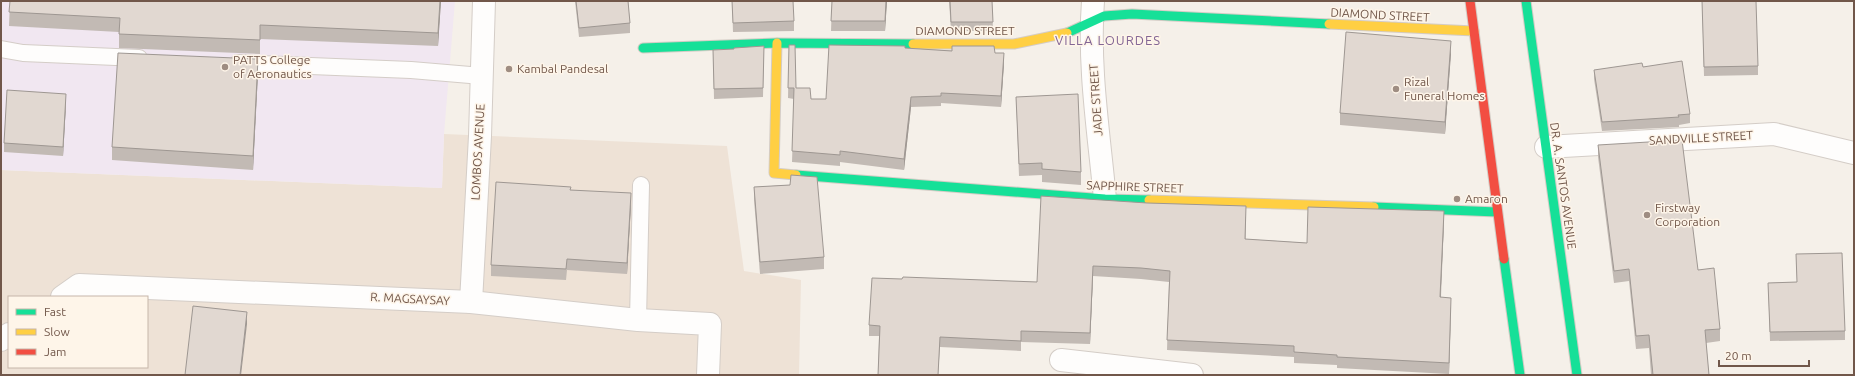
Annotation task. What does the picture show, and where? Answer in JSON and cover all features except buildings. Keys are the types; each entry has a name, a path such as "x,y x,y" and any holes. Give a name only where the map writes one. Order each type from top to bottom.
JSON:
{"street":[{"name":"LOMBOS AVENUE","path":"471,302 482,76 484,1"},
{"name":"JADE STREET","path":"1093,1 1092,22 1095,92 1105,199"},
{"path":"1470,1 1520,375"},
{"name":"DR. A. SANTOS AVENUE","path":"1526,1 1577,375"},
{"name":"DIAMOND STREET","path":"644,48 777,43 1014,44 1062,35 1104,16 1132,14 1474,31"},
{"name":"SAPPHIRE STREET","path":"777,43 774,173 1105,199 1476,210 1497,212"},
{"name":"SANDVILLE STREET","path":"1546,147 1774,134 1854,153"},
{"name":"R. MAGSAYSAY","path":"64,296 80,285 471,302 638,320 710,324 708,375"},
{"path":"1061,360 1192,375"}],"lane":[{"path":"1,49 23,53 157,59"},
{"path":"220,62 411,70 482,76"},
{"path":"638,320 641,185"}],"shaded area":[{"name":"PATTS College of Aeronautics","path":"1,1 455,1 444,134 442,188 1,170"},
{"path":"444,134 727,146 744,271 801,280 799,375 1,375 1,170 442,188"}],"traffic: fast":[{"path":"1526,1 1577,375"},
{"path":"1067,33 1104,16 1132,14 1329,24"},
{"path":"643,48 777,43 913,44"},
{"path":"796,175 1105,199 1149,200"},
{"path":"1374,207 1497,212"},
{"path":"1504,259 1520,375"}],"traffic: slow":[{"path":"1329,24 1474,31"},
{"path":"913,44 1014,44 1067,33"},
{"path":"777,43 774,173 796,175"},
{"path":"1149,200 1374,207"}],"traffic: jam":[{"path":"1470,1 1504,259"}],"place":[{"name":"PATTS College of Aeronautics","path":"225,67"},
{"name":"Kambal Pandesal","path":"509,69"},
{"name":"Rizal Funeral Homes","path":"1396,89"},
{"name":"Amaron","path":"1457,199"},
{"name":"Firstway Corporation","path":"1647,215"}],"district":[{"name":"VILLA LOURDES","path":"1108,40"}]}
